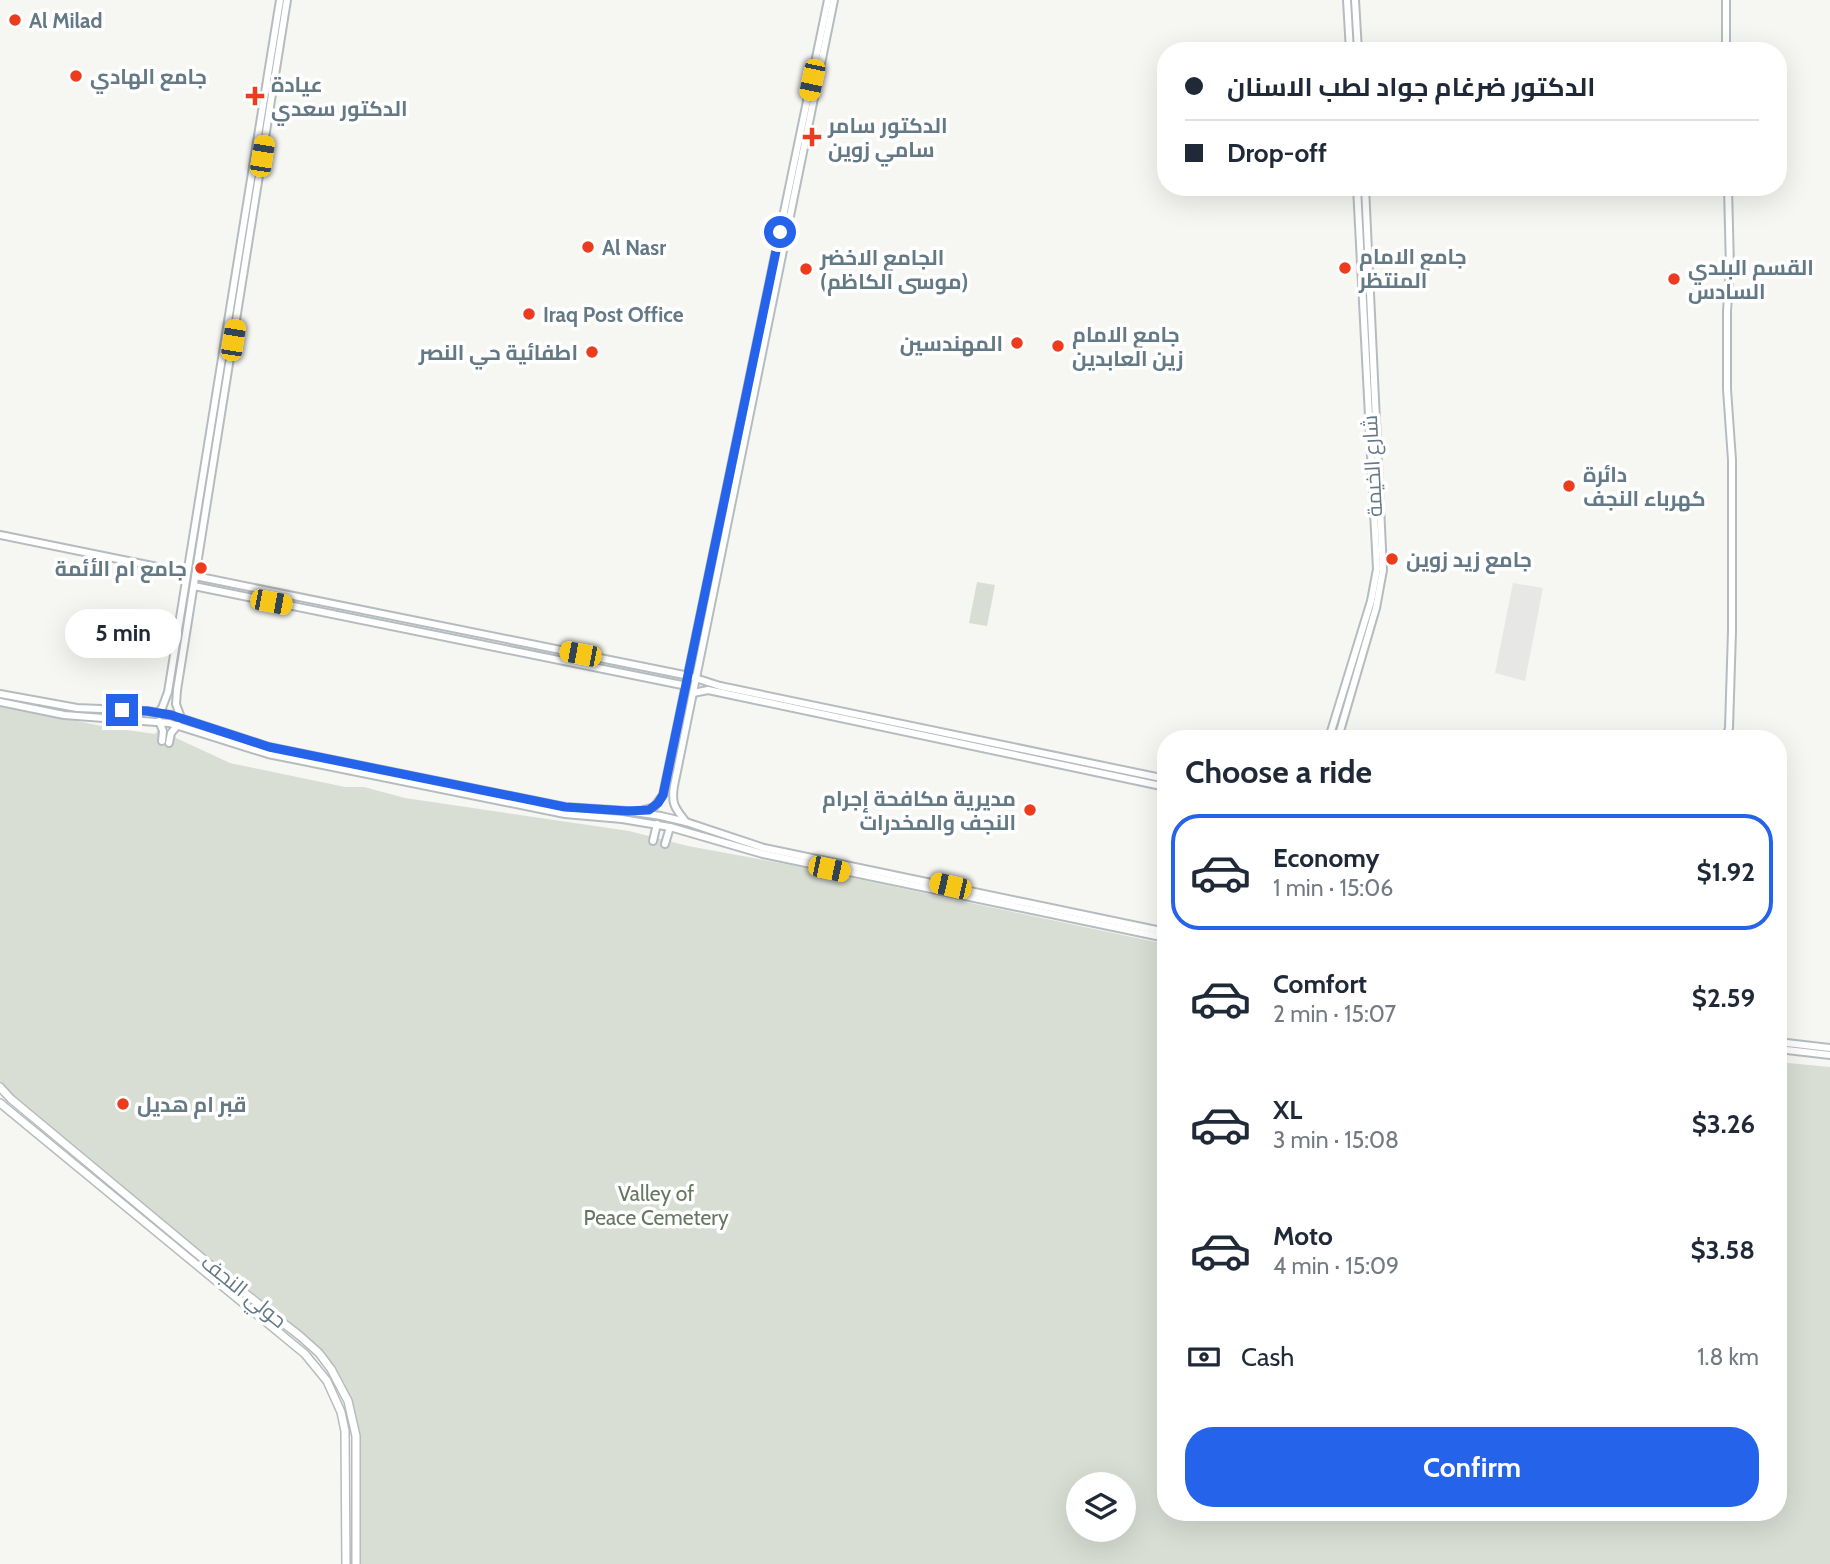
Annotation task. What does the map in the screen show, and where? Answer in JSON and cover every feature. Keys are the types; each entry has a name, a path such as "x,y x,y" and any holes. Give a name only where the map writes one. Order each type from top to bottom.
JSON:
{"main road":[{"name":"حولي النجف","path":"0,1087 300,1336 319,1353 331,1369 348,1401 356,1436 356,1564"},
{"name":"حولي النجف","path":"0,1103 289,1341 327,1381 341,1412 345,1431 346,1564"}],"street":[{"path":"177,706 175,711 170,713 164,710 187,573 209,464 216,443 280,0"},
{"path":"254,181 287,0"},
{"path":"1348,0 1350,42"},
{"path":"1355,0 1357,42"},
{"path":"1726,0 1726,42"},
{"path":"659,802 659,809 666,814 671,813 693,693 692,677 831,1"},
{"name":"شارع الخيمة","path":"1341,730 1361,624 1375,583 1377,554 1366,357 1360,311 1357,196"},
{"name":"شارع الخيمة","path":"1332,730 1360,665 1380,594 1383,569 1365,196"},
{"path":"1728,196 1730,268 1727,388 1732,460 1732,642 1728,730"},
{"path":"159,721 165,742 179,721 176,698 194,586 209,464 208,442 252,198"},
{"path":"1366,357 1369,368 1374,367"},
{"path":"1368,387 1370,384 1373,386 1375,399"},
{"path":"208,442 213,445 216,443"},
{"path":"0,534 187,573"},
{"path":"195,576 692,677 1157,785"},
{"path":"194,586 687,686"},
{"path":"244,596 246,586"},
{"path":"463,641 465,631"},
{"path":"479,644 481,634"},
{"path":"1353,659 1355,665 1360,665"},
{"path":"605,814 649,810 659,802 663,795 687,686 692,677"},
{"path":"693,693 708,690 987,745"},
{"path":"0,694 87,713"},
{"path":"0,702 64,715 157,713 239,742 589,813 657,824 851,873 1157,936"},
{"path":"157,713 164,704"},
{"path":"102,713 179,721"},
{"path":"1008,750 1157,777"},
{"path":"674,806 686,822"},
{"path":"627,811 686,822 724,840"},
{"path":"653,841 657,824"},
{"path":"666,844 670,827"},
{"path":"740,845 1157,930"},
{"path":"1789,1047 1830,1055"},
{"path":"1805,1049 1830,1048"}],"shaded area":[{"path":"1513,583 1543,588 1525,681 1495,673"}],"green space":[{"path":"977,582 995,585 987,626 969,623"},
{"name":"Valley of Peace Cemetery","path":"0,706 112,728 155,734 159,729 173,732 176,738 230,763 345,787 364,787 405,798 629,831 688,846 791,865 1157,942 1157,1521 1787,1521 1787,1063 1830,1067 1830,1564 359,1564 359,1442 356,1419 351,1402 328,1359 313,1343 0,1084"}],"place":[{"name":"Al Milad","path":"15,20"},
{"name":"جامع الهادي","path":"76,76"},
{"name":"عيادة الدكتور سعدي","path":"255,96"},
{"name":"الدكتور سامر سامي زوين","path":"812,137"},
{"name":"Al Nasr","path":"588,247"},
{"name":"جامع الامام المنتظر","path":"1345,268"},
{"name":"الجامع الاخضر (موسى الكاظم)","path":"806,269"},
{"name":"القسم البلدي السادس","path":"1674,279"},
{"name":"Iraq Post Office","path":"529,314"},
{"name":"المهندسين","path":"1017,343"},
{"name":"جامع الامام زين العابدين","path":"1058,346"},
{"name":"اطفائية حي النصر","path":"592,352"},
{"name":"دائرة كهرباء النجف","path":"1569,486"},
{"name":"جامع زيد زوين","path":"1392,559"},
{"name":"جامع ام الأئمة","path":"201,568"},
{"name":"مديرية مكافحة إجرام النجف والمخدرات","path":"1030,810"},
{"name":"قبر ام هديل","path":"123,1104"}],"route":[{"path":"122,710 171,715 269,747 565,807 649,810 663,795 780,232"}]}
